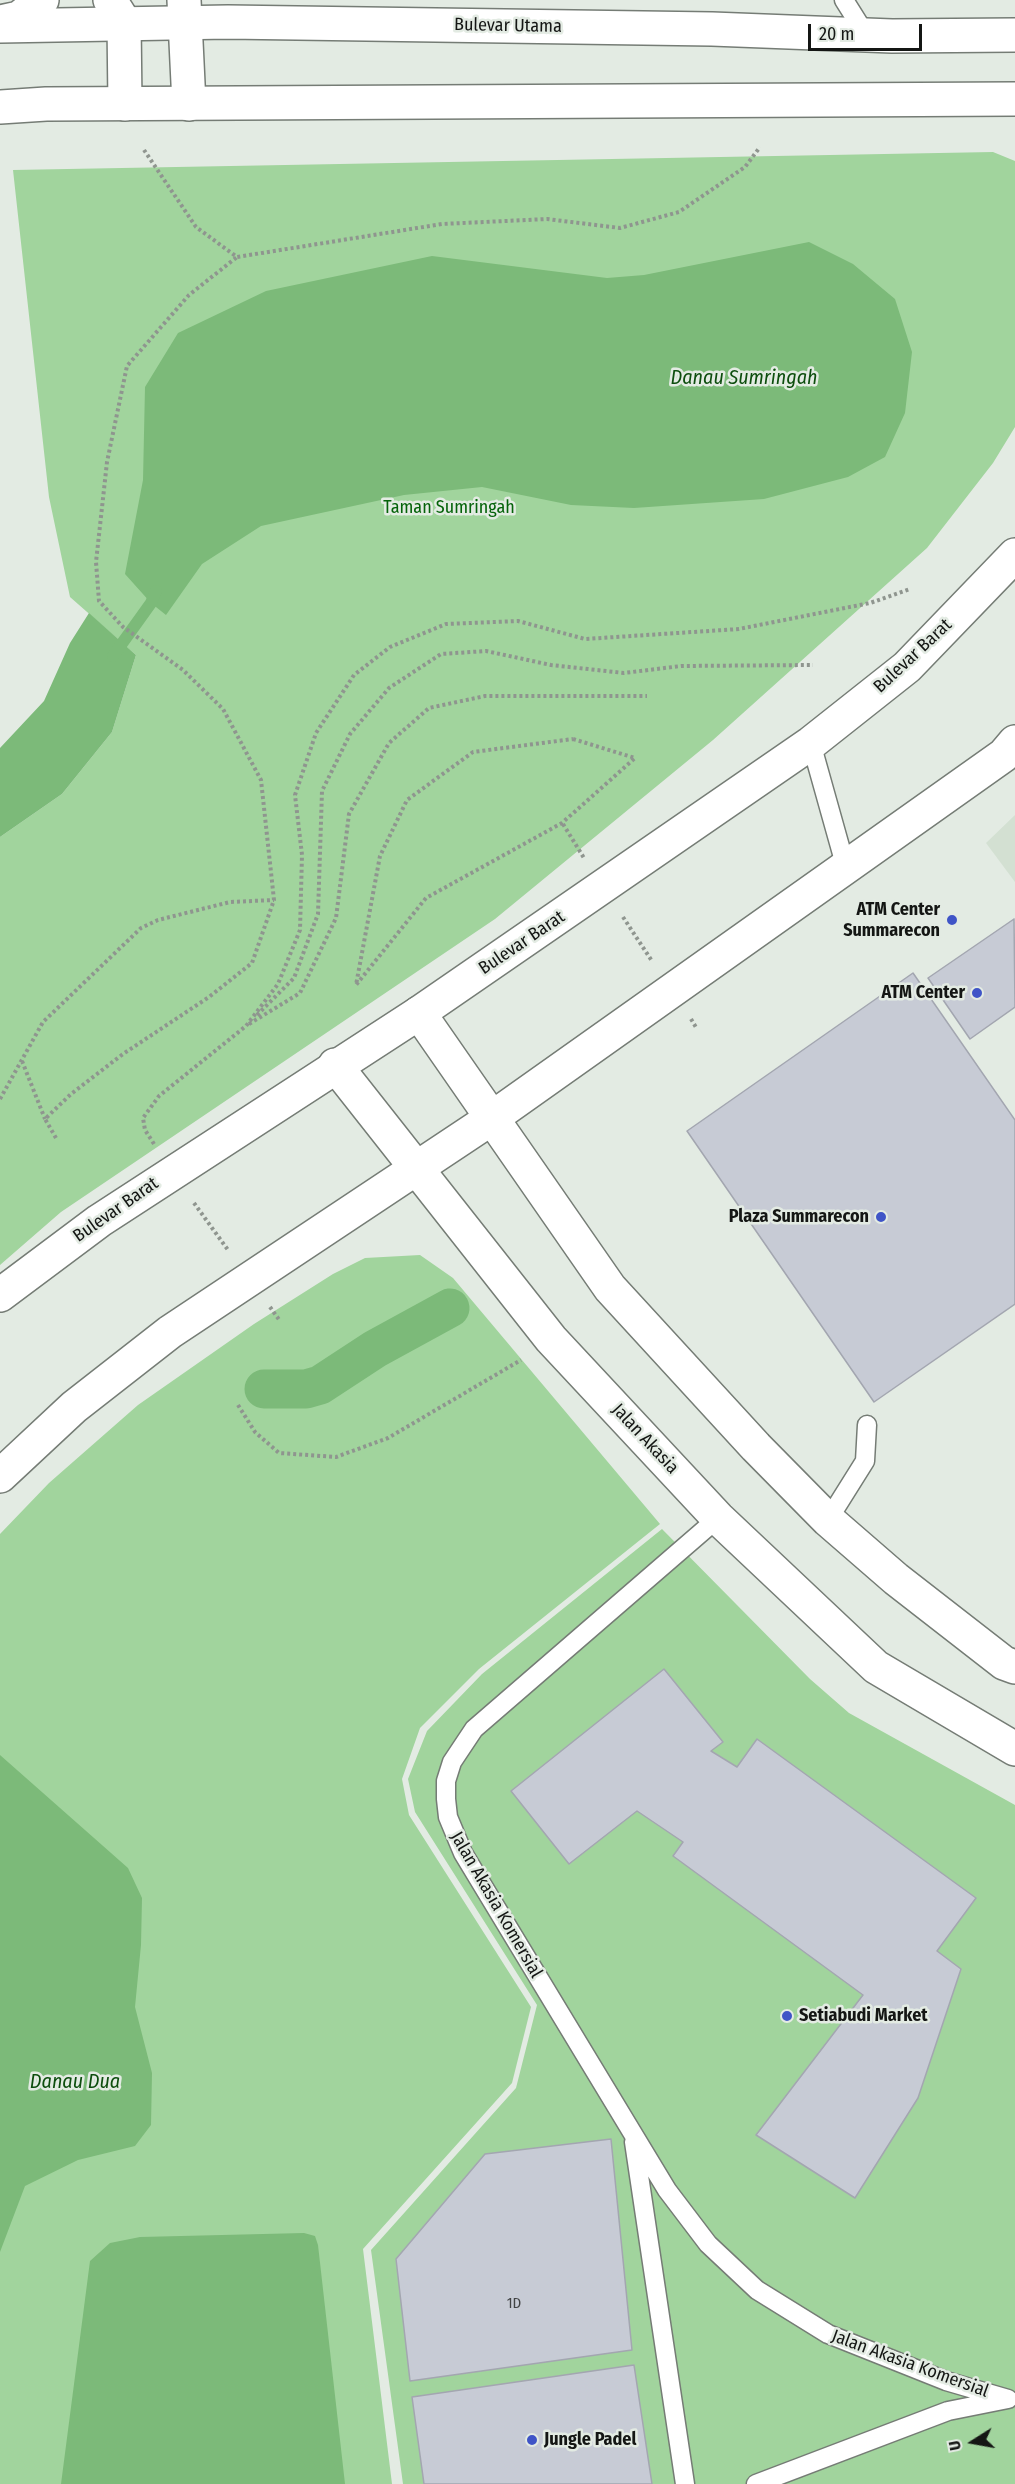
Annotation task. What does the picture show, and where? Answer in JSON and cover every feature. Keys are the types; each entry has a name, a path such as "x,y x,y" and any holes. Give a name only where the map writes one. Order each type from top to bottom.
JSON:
{"main road":[{"path":"0,24 19,18 42,0"},
{"path":"117,11 125,104"},
{"name":"Bulevar Utama","path":"0,24 117,11 185,11 866,35 1015,35"},
{"path":"185,11 189,104"},
{"path":"975,99 1015,118"},
{"path":"0,107 46,104 1015,99"},
{"name":"Bulevar Barat","path":"0,1295 99,1221 335,1065 419,1013 811,743 907,667 1015,555"},
{"path":"0,1476 92,1393 170,1332 492,1118 1004,755 1015,742"},
{"path":"419,1013 610,1288 756,1447 828,1520 896,1578 1004,1663 1015,1667"},
{"name":"Jalan Akasia","path":"335,1065 551,1339 718,1518 876,1667 1015,1749"}],"lane":[{"path":"844,0 866,35"},
{"path":"811,743 846,868"},
{"path":"828,1520 865,1461 867,1425"},
{"name":"Jalan Akasia Komersial","path":"718,1518 474,1729 462,1744 446,1781 448,1817 458,1844 633,2134 686,2218 708,2244 757,2290 791,2313 837,2338 946,2381 1012,2399"},
{"name":"Jalan Akasia Komersial","path":"633,2134 685,2484"},
{"name":"Jalan Akasia Komersial","path":"756,2484 948,2411 1012,2399"}],"path":[{"path":"45,1119 88,1080 209,997 252,963 274,900 261,780 223,709 183,670 123,627 99,601 96,562 107,462 127,366 189,295 237,257 442,224 547,219 620,228 679,212 745,167 760,147"},
{"path":"144,150 196,227 237,257"},
{"path":"246,1026 278,984 300,930 302,855 295,795 316,733 354,675 390,647 446,624 518,621 585,639 739,629 870,603 910,589"},
{"path":"280,1321 172,1172 145,1130 143,1118 159,1096 246,1026 294,978 318,914 322,791 350,734 389,688 441,654 486,651 551,665 624,673 681,666 813,665"},
{"path":"246,1026 300,993 336,918 349,814 389,743 429,708 485,696 647,696"},
{"path":"573,739 635,758 562,823 426,898 356,985 380,856 406,800 473,752 573,739"},
{"path":"562,823 697,1029"},
{"path":"0,1099 44,1022 141,928 158,920 230,903 274,900"},
{"path":"22,1061 45,1119 57,1138"},
{"path":"238,1405 255,1432 279,1453 336,1458 388,1438 525,1358"}],"shaded area":[{"path":"1015,815 1015,882 986,843"}],"green space":[{"name":"Taman Sumringah","path":"993,152 1015,161 1015,427 993,463 927,548 713,740 495,919 61,1212 0,1265 0,837 62,794 112,732 136,655 70,597 49,497 13,170"},
{"path":"420,1255 453,1278 660,1524 479,1669 420,1728 402,1779 409,1815 531,2007 512,2083 363,2249 392,2484 0,2484 0,1534 49,1483 138,1405 254,1324 333,1274 365,1258"},
{"path":"662,1529 810,1679 849,1713 1015,1805 1015,2484 403,2484 371,2250 516,2088 537,2005 415,1812 408,1779 427,1731 482,1674"}],"water":[{"name":"Danau Sumringah","path":"809,242 853,264 895,299 912,352 905,413 885,457 848,477 764,499 634,508 571,505 482,487 404,495 261,526 202,564 166,615 151,603 125,574 143,480 145,387 178,333 266,291 432,256 607,278 644,275"},
{"path":"89,613 136,655 112,732 62,794 0,837 0,748 44,701 70,643"},
{"name":"Danau Dua","path":"0,1755 128,1868 142,1898 141,1945 135,2007 152,2073 151,2125 135,2146 78,2160 25,2186 0,2252"},
{"path":"304,2233 315,2236 318,2245 345,2484 61,2484 90,2261 110,2243 140,2237"}],"building":[{"name":"ATM Center","path":"1014,919 1015,1007 970,1039 928,978"},
{"name":"Plaza Summarecon","path":"913,973 1015,1120 1015,1304 874,1402 687,1131"},
{"path":"664,1669 723,1742 711,1751 737,1767 757,1739 976,1898 937,1951 961,1969 918,2098 855,2198 756,2135 863,1995 673,1856 683,1842 637,1811 569,1864 511,1791"},
{"path":"611,2139 632,2350 410,2381 396,2259 485,2154"},
{"name":"Jungle Padel","path":"634,2365 652,2484 424,2484 412,2397"}],"waterway":[{"path":"113,656 151,603 156,591"},
{"path":"264,1389 306,1389 320,1385 375,1349 450,1308"}],"place":[{"name":"ATM Center Summarecon","path":"952,920"},
{"name":"ATM Center","path":"977,993"},
{"name":"Plaza Summarecon","path":"881,1217"},
{"name":"Setiabudi Market","path":"787,2016"},
{"name":"Jungle Padel","path":"532,2440"}]}
